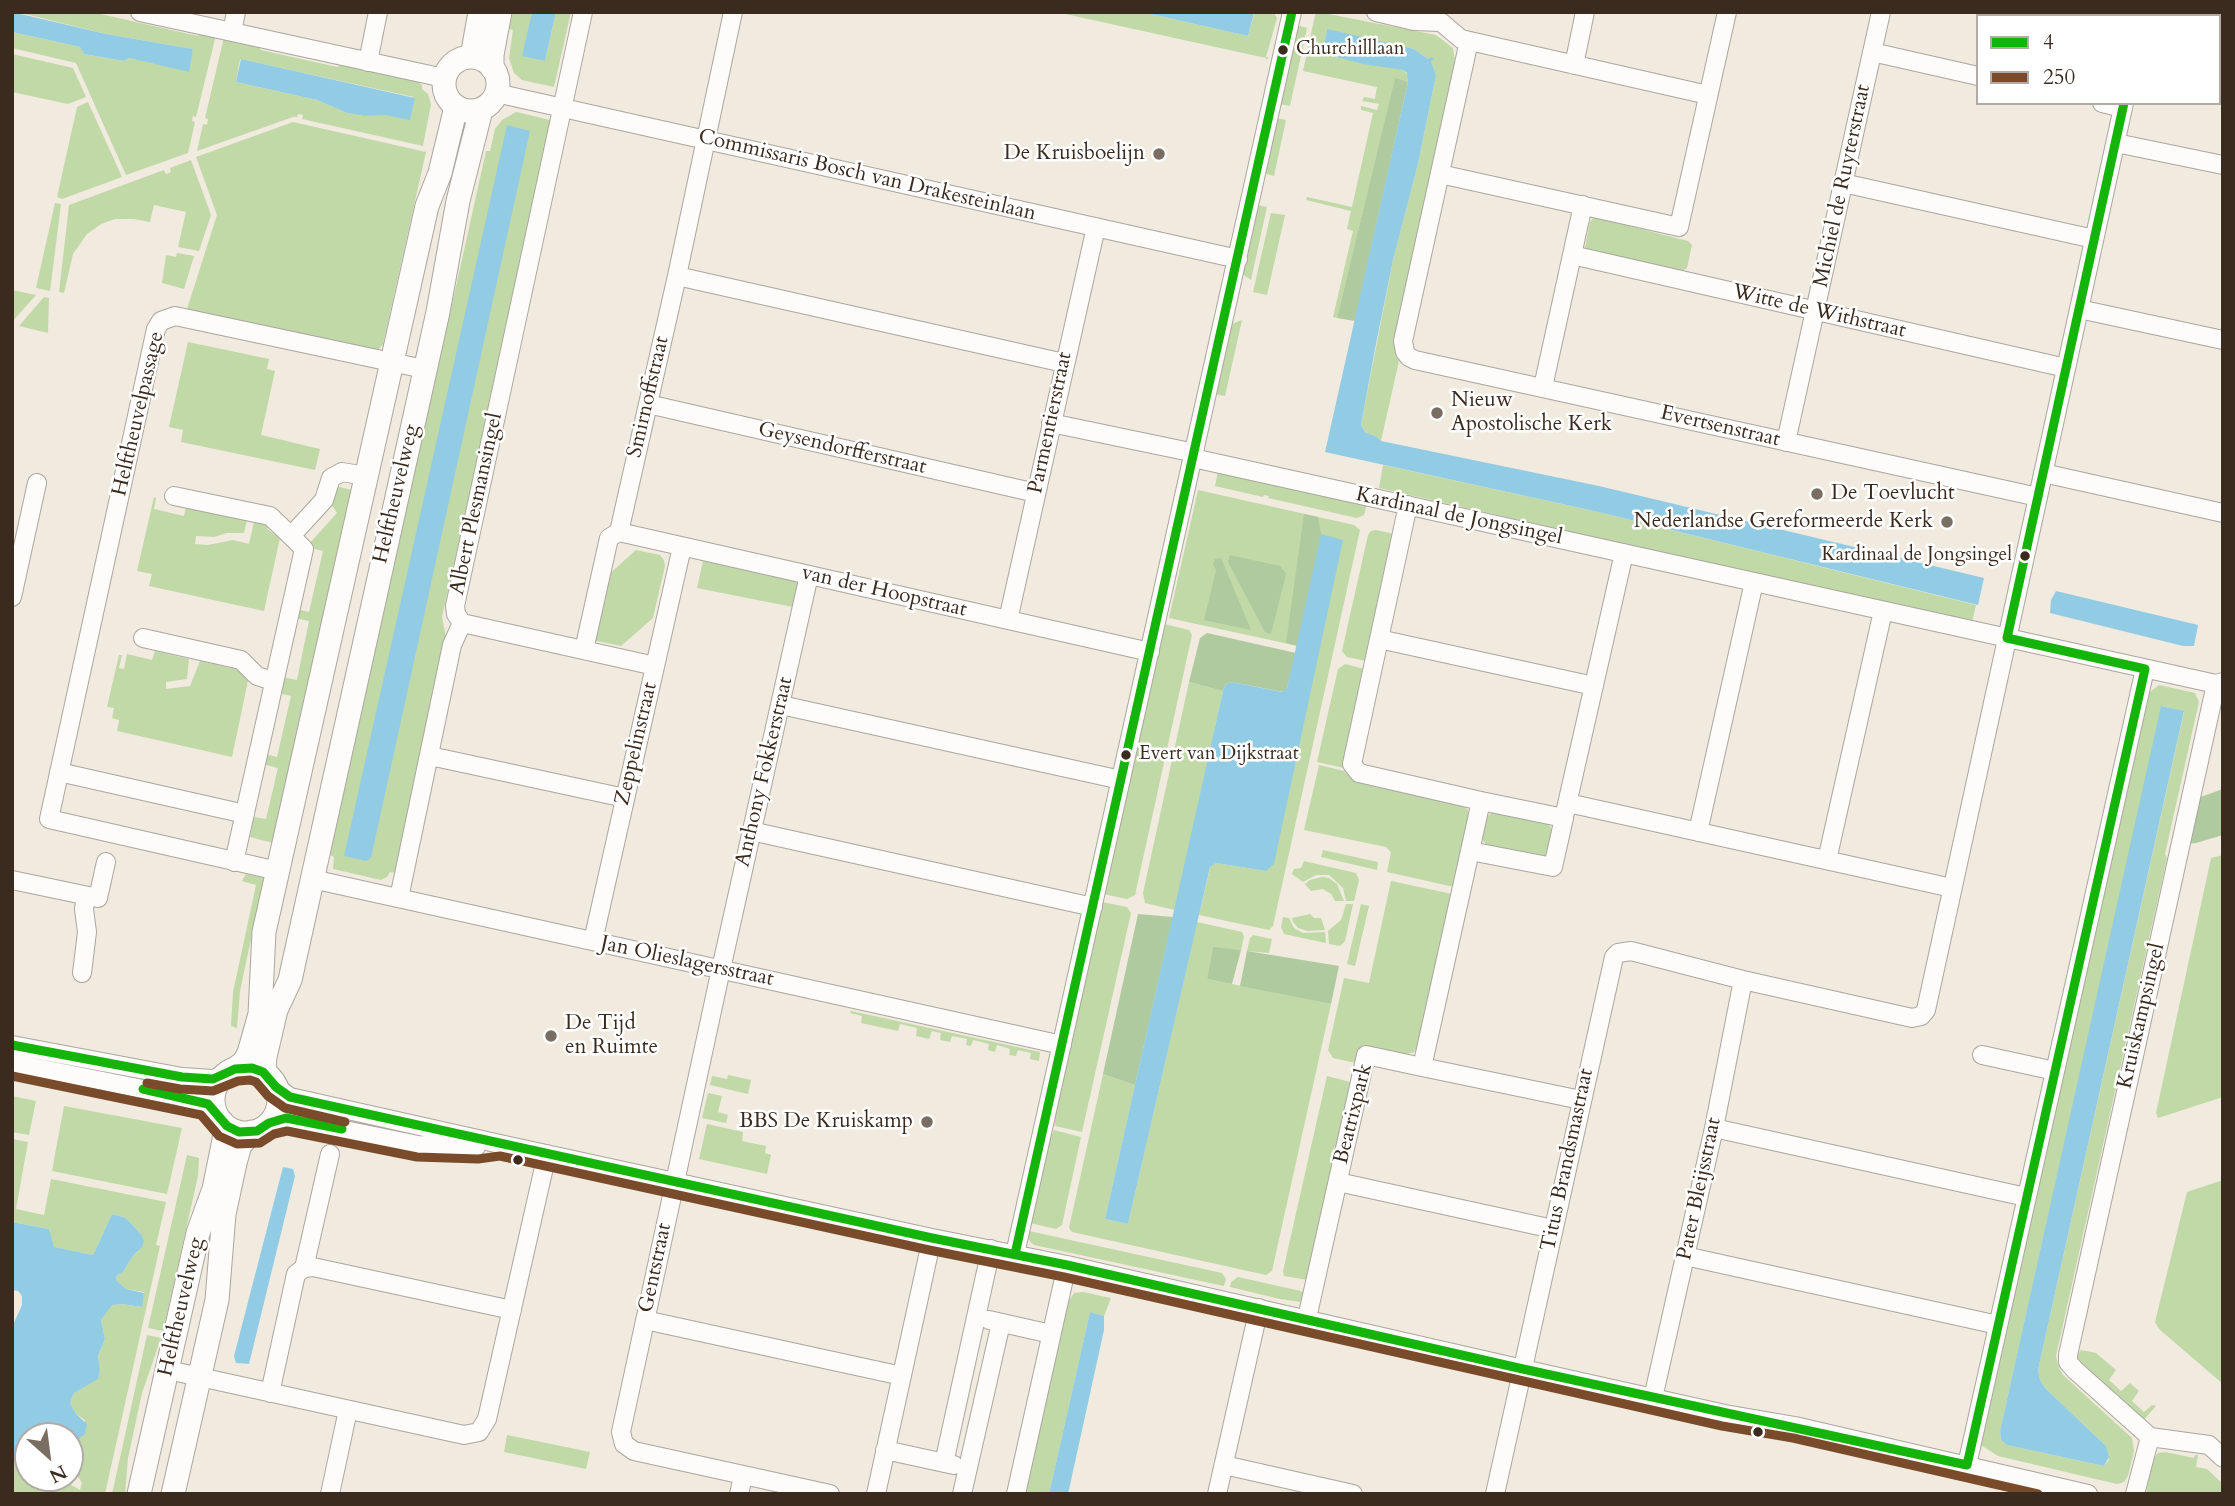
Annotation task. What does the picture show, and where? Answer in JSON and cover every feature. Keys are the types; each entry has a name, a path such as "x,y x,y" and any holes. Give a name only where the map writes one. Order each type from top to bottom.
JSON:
{"main road":[{"path":"480,12 482,63 498,84 488,106 481,110 468,111 456,107 445,94 444,78 454,63 482,63 492,55 500,12"},
{"name":"Helftheuvelweg","path":"230,1072 244,1062 249,1053 260,1014 264,932 427,206 440,173 456,107"},
{"name":"Helftheuvelweg","path":"272,1081 264,1067 265,1057 276,1010 290,980 438,313 458,201 481,110"},
{"path":"278,871 312,879"},
{"path":"252,1068 272,1081 278,1102 277,1110 261,1127 239,1132 218,1116 213,1099 215,1088 230,1072 252,1068"},
{"name":"Helftheuvelweg","path":"139,1494 198,1233 214,1189 225,1131 218,1116"},
{"name":"Helftheuvelweg","path":"173,1494 217,1300 224,1214 240,1144 261,1127"}],"street":[{"path":"141,12 444,78"},
{"path":"232,32 236,12"},
{"path":"368,62 378,12"},
{"name":"Albert Plesmansingel","path":"399,898 452,645 462,623 456,614 455,606 583,12"},
{"name":"Smirnoffstraat","path":"584,650 609,538 619,532 733,12"},
{"path":"1015,1254 1292,12"},
{"path":"1376,12 1414,21 1442,17 1461,39 1708,95"},
{"path":"1574,65 1585,12"},
{"path":"1469,41 1440,174 1679,226 1727,12"},
{"name":"Michiel de Ruyterstraat","path":"1786,442 1881,12"},
{"path":"1872,52 1976,76"},
{"name":"Commissaris Bosch van Drakesteinlaan","path":"496,93 1238,259"},
{"path":"1743,980 1912,1017 1921,1016 1926,1010 2124,106"},
{"path":"2116,143 2223,165"},
{"name":"Evertsenstraat","path":"1440,174 1403,341 1405,352 1415,360 2038,497"},
{"path":"1843,183 2094,239"},
{"path":"1543,387 1583,205"},
{"name":"Parmentierstraat","path":"1008,620 1096,227"},
{"name":"Witte de Withstraat","path":"1572,255 2066,368"},
{"path":"677,276 1064,363"},
{"path":"2079,309 2223,340"},
{"name":"Helftheuvelpassage","path":"278,871 49,819 156,329 161,320 175,316 424,369"},
{"name":"Geysendorfferstraat","path":"648,404 1036,493"},
{"name":"Kardinaal de Jongsingel","path":"1051,423 1883,611 2219,683"},
{"path":"291,536 324,500 331,478 342,472 366,476"},
{"path":"2043,473 2223,513"},
{"path":"12,597 19,534 37,483"},
{"path":"174,496 270,516 304,549 234,862"},
{"path":"1408,505 1352,757 1354,769 1359,773 1481,801 1566,810 1698,832 1952,888"},
{"name":"van der Hoopstraat","path":"619,532 1150,652"},
{"name":"Zeppelinstraat","path":"593,941 682,547"},
{"path":"1470,851 1553,867 1623,553"},
{"name":"Anthony Fokkerstraat","path":"720,969 809,575"},
{"path":"1698,832 1754,582"},
{"path":"1827,860 1883,611"},
{"path":"462,623 655,666"},
{"path":"143,638 241,660 257,676 273,681"},
{"path":"1378,639 1594,686"},
{"path":"1967,1465 2145,669"},
{"name":"Kruiskampsingel","path":"2150,1437 2075,1370 2068,1362 2068,1355 2219,683"},
{"path":"781,705 1121,780"},
{"path":"430,757 625,798"},
{"path":"59,772 245,814"},
{"path":"1481,801 1422,1067 1581,1100"},
{"path":"751,831 1093,907"},
{"path":"12,880 98,898 106,862"},
{"name":"Jan Olieslagersstraat","path":"312,879 1062,1045"},
{"path":"82,973 87,932 84,909 86,896"},
{"name":"Titus Brandsmastraat","path":"1495,1494 1612,961 1618,953 1631,951 1743,980"},
{"name":"Gentstraat","path":"720,969 621,1432 624,1444 634,1451 743,1476"},
{"name":"Pater Bleijsstraat","path":"1653,1398 1714,1128 1743,980"},
{"path":"12,1045 182,1077 213,1079 230,1072"},
{"name":"Beatrixpark","path":"1307,1318 1366,1055 1422,1067"},
{"path":"1982,1055 2055,1071"},
{"path":"12,1063 178,1096 208,1104 218,1116"},
{"path":"272,1081 290,1097 1307,1318 1653,1398 1795,1426 1967,1465 2049,1489 2088,1494"},
{"path":"261,1127 286,1118 418,1145 478,1147 500,1144"},
{"path":"1714,1128 2026,1197"},
{"path":"304,1268 330,1154"},
{"path":"168,1370 464,1435 480,1432 487,1419 547,1154"},
{"path":"1338,1182 1553,1229"},
{"path":"876,1494 932,1238"},
{"path":"944,1463 991,1249"},
{"path":"1685,1256 1998,1325"},
{"path":"1016,1494 1067,1265"},
{"path":"270,1392 296,1274 304,1268 313,1267 512,1310"},
{"path":"1217,1494 1259,1308"},
{"path":"976,1317 1051,1334"},
{"path":"645,1320 902,1376"},
{"path":"962,1494 1000,1322"},
{"path":"330,1494 348,1410"},
{"path":"2135,1494 2150,1437 2209,1445 2223,1458"},
{"path":"885,1450 968,1468"},
{"path":"1224,1465 1353,1494"},
{"path":"739,1494 743,1476 830,1494"}],"green space":[{"path":"17,12 92,12 198,36 203,32 216,35 196,117 193,116 192,121 195,122 188,153 126,175 76,63 12,48 12,32 80,47 84,54 124,61 129,58 188,71 193,49 106,34"},
{"path":"513,12 532,12 523,55 545,61 556,12 571,12 554,87 522,80 514,73 509,58 513,30 509,29"},
{"path":"1056,12 1142,12 1248,36 1254,14 1249,12 1273,12 1277,18 1267,61 1266,58"},
{"path":"1318,12 1436,35 1453,48 1455,62 1460,64 1395,355 1399,361 1381,441 1368,435 1361,425 1393,260 1418,164 1436,75 1431,61 1414,49 1327,30 1323,53 1403,70 1408,75 1408,82 1395,79 1337,318 1333,317 1353,231 1347,229 1351,211 1306,200 1307,197 1352,207 1373,113 1361,110 1361,106 1377,110 1379,104 1362,101 1364,97 1375,99 1377,87 1303,71 1315,15"},
{"path":"1296,25 1307,28 1290,106 1279,104"},
{"path":"224,37 257,44 261,50 337,67 343,63 416,80 428,94 431,104 423,146 302,119 303,115 298,114 297,117 197,151 203,124 207,125 208,119 205,118","holes":["240,59 414,97 410,119 385,114 364,116 347,113 317,100 236,82"]},
{"path":"12,54 73,68 86,97 68,104 12,92"},
{"path":"1395,78 1408,82 1355,321 1337,318"},
{"path":"88,102 122,177 62,199 57,197 77,107"},
{"path":"516,112 550,120 552,128 442,617 446,637 396,873 390,872 381,880 333,869 334,857 330,855 486,151 490,151 495,129 502,120"},
{"path":"1276,118 1286,120 1274,176 1263,173"},
{"path":"293,122 426,152 383,344 378,350 187,309 217,215 196,157"},
{"path":"191,160 211,215 199,251 178,247 186,212 154,205 150,222 115,219 101,224 87,234 73,254 64,293 59,292 69,205 164,170 166,174 171,172 170,168"},
{"path":"55,203 61,204 50,291 36,288"},
{"path":"1256,205 1267,207 1251,280 1241,273"},
{"path":"1271,213 1285,215 1267,295 1253,292"},
{"path":"1594,217 1688,241 1692,245 1687,268 1679,273 1584,252 1590,222"},
{"path":"177,253 194,256 184,289 162,283 166,255 176,257"},
{"path":"12,290 36,295 12,322"},
{"path":"44,297 49,298 48,333 19,326"},
{"path":"1242,320 1225,396 1214,394 1229,325"},
{"path":"188,342 269,359 267,369 275,371 261,435 320,449 315,470 181,442 183,430 169,427"},
{"path":"1383,465 1594,511 1976,605 1972,623 1379,488"},
{"path":"1218,471 1367,504 1364,515 1357,518 1268,498 1269,496 1215,486"},
{"path":"335,486 352,490 273,843 250,837 254,817 266,819 278,768 262,764 264,754 277,757 291,696 278,693 282,677 297,680 309,621 295,618 297,609 309,612 323,551 308,545 337,513 331,504"},
{"path":"1198,490 1354,525 1360,530 1273,926 1269,930 1199,915 1211,864 1266,871 1322,535 1298,646 1169,618"},
{"path":"154,497 154,509 184,516 186,507 247,520 244,533 227,533 214,537 196,536 195,544 208,545 233,540 249,544 254,522 268,525 267,529 280,538 264,611 149,586 152,574 137,571"},
{"path":"1304,514 1318,517 1321,534 1298,646 1286,643"},
{"path":"1376,530 1394,534 1366,661 1347,657 1342,651 1368,535"},
{"path":"636,550 660,555 664,560 665,566 653,618 621,646 592,640 606,577"},
{"path":"1230,555 1280,566 1286,574 1271,634 1265,632 1228,562"},
{"path":"1221,558 1251,630 1204,620 1216,570 1213,564 1215,559"},
{"path":"703,561 798,580 793,607 697,588"},
{"path":"1164,624 1189,630 1192,635 1135,895 1127,899 1103,894"},
{"path":"1207,633 1296,653 1287,688 1283,692 1232,682 1226,684 1223,691 1189,682 1200,638"},
{"path":"155,651 189,659 187,679 166,682 166,689 190,686 200,661 244,671 249,676 232,757 117,731 119,720 112,718 114,708 107,707 119,655 122,655 119,668 124,669 127,654 152,660"},
{"path":"1345,664 1364,669 1344,768 1317,762 1338,669"},
{"path":"1189,682 1223,691 1175,910 1145,903 1143,893"},
{"path":"2159,685 2195,693 2199,702 2056,1356 2063,1375 2132,1438 2134,1451 2128,1476 2124,1482 2117,1484 1998,1456 1979,1444 2146,691 2150,692","holes":["2162,706 2184,712 2038,1370 2045,1388 2106,1446 2109,1460 2104,1466 2007,1445 2001,1440 2000,1431"]},
{"path":"1319,765 1344,771 1351,778 1462,804 1468,810 1469,817 1454,887 1387,872 1391,852 1386,847 1304,830"},
{"path":"2223,789 2223,835 2186,844 2195,799"},
{"path":"1493,812 1544,821 1554,835 1547,854 1543,857 1487,846 1482,839 1486,817"},
{"path":"1323,850 1378,862 1377,870 1321,857"},
{"path":"2223,855 2223,1097 2158,1118 2156,1113 2211,858"},
{"path":"1304,861 1356,873 1359,880 1354,901 1346,901 1343,888 1329,875 1316,875 1303,882 1292,874 1294,869 1301,868"},
{"path":"246,874 264,878 240,991 237,1028 231,1026 233,992 256,885 242,881"},
{"path":"1322,877 1337,884 1344,901 1335,901 1331,894 1323,889 1311,891 1305,884"},
{"path":"1391,881 1452,894 1419,1043 1414,1052 1407,1054 1368,1048 1356,1063 1333,1058 1328,1050 1344,978 1369,983"},
{"path":"1102,902 1127,907 1131,913 1082,1132 1055,1126 1054,1116"},
{"path":"1346,904 1353,904 1345,941 1340,946 1329,944 1328,931 1341,920"},
{"path":"1361,904 1369,906 1355,966 1347,964"},
{"path":"1138,914 1173,917 1135,1085 1103,1074"},
{"path":"1310,914 1314,918 1321,918 1325,930 1307,931 1298,928 1293,922 1292,918"},
{"path":"1283,917 1289,918 1294,928 1303,933 1325,932 1326,943 1284,934 1281,927"},
{"path":"1197,922 1242,932 1244,937 1241,950 1213,948 1207,979 1331,1004 1272,1271 1266,1275 1072,1232 1069,1228 1103,1074 1135,1085 1105,1219 1128,1224"},
{"path":"1253,935 1272,939 1269,953 1247,951"},
{"path":"1213,947 1241,950 1232,984 1207,979"},
{"path":"1247,951 1339,966 1331,1004 1240,986"},
{"path":"851,1011 1040,1052 1039,1061 1030,1059 1031,1053 1018,1050 1016,1056 1009,1055 1010,1049 997,1045 995,1052 988,1050 989,1044 973,1040 971,1046 966,1045 967,1039 952,1036 950,1042 940,1040 941,1033 932,1031 929,1039 916,1036 917,1028 900,1024 898,1031 861,1023 862,1016 850,1013"},
{"path":"728,1075 751,1080 748,1094 710,1085 712,1076 727,1079"},
{"path":"1327,1076 1354,1083 1308,1280 1284,1276 1283,1271"},
{"path":"708,1093 722,1096 718,1112 728,1115 726,1123 702,1118"},
{"path":"12,1096 36,1101 29,1135 12,1132"},
{"path":"64,1106 182,1128 167,1194 52,1171"},
{"path":"707,1124 743,1132 742,1141 766,1146 765,1153 771,1155 767,1174 699,1159"},
{"path":"1054,1130 1081,1137 1062,1225 1056,1229 1030,1223 1049,1140"},
{"path":"12,1139 28,1142 16,1209 44,1215 51,1179 166,1202 156,1245 160,1246 105,1494 12,1494 12,1455 14,1492 84,1492 85,1420 76,1414 70,1403 74,1393 98,1378 98,1356 105,1339 101,1320 111,1305 141,1307 144,1292 126,1289 117,1281 116,1276 123,1272 138,1252 141,1234 126,1218 112,1214 93,1255 53,1247 49,1229 12,1222"},
{"path":"187,1155 199,1158 198,1176 163,1331 148,1328"},
{"path":"2223,1180 2223,1384 2159,1329 2155,1322 2187,1192"},
{"path":"1029,1231 1222,1273 1226,1279 1224,1286 1034,1245 1029,1240"},
{"path":"1238,1277 1305,1292 1300,1302 1230,1287 1231,1282"},
{"path":"1083,1292 1111,1298 1104,1316 1090,1312 1049,1494 1025,1494 1068,1302 1074,1293"},
{"path":"147,1335 161,1338 142,1393 128,1458 125,1494 112,1494"},
{"path":"2081,1350 2096,1353 2116,1370 2109,1380 2121,1391 2130,1383 2139,1391 2132,1401 2144,1412 2152,1405 2156,1406 2142,1422 2079,1365 2076,1358"},
{"path":"507,1435 590,1452 586,1469 504,1452"},
{"path":"2158,1453 2194,1458 2198,1455 2196,1467 2207,1469 2223,1484 2223,1494 2146,1494 2153,1460"}],"water":[{"path":"12,12 106,34 193,49 189,72 129,58 124,61 84,54 80,47 12,32"},
{"path":"532,12 556,12 545,61 522,56"},
{"path":"1142,12 1249,12 1254,13 1248,36"},
{"path":"1327,29 1414,49 1428,59 1434,59 1431,61 1436,75 1376,344 1361,425 1366,433 1381,441 1599,486 1984,578 1978,605 1594,511 1325,452 1408,82 1407,73 1403,70 1363,64 1323,53"},
{"path":"241,59 415,98 410,120 385,115 364,116 347,113 317,100 236,82"},
{"path":"507,125 530,131 371,858 366,861 344,856"},
{"path":"1321,534 1343,540 1274,864 1266,871 1216,863 1210,867 1128,1224 1105,1219 1223,691 1226,684 1232,682 1282,692 1287,688"},
{"path":"2056,591 2198,625 2194,646 2183,646 2050,613 2051,600"},
{"path":"2161,706 2184,711 2038,1370 2045,1388 2106,1446 2109,1457 2104,1466 2007,1445 2001,1440 2000,1431"},
{"path":"283,1167 293,1169 295,1176 249,1364 236,1363 234,1356"},
{"path":"112,1214 126,1218 144,1241 123,1272 116,1276 117,1281 126,1289 144,1293 142,1307 112,1305 101,1320 105,1339 98,1356 98,1379 74,1393 70,1403 76,1414 87,1424 85,1434 84,1422 14,1422 14,1456 12,1327 22,1305 22,1296 18,1291 12,1290 12,1222 49,1229 54,1247 93,1255"},
{"path":"1090,1312 1104,1316 1104,1330 1068,1494 1049,1494"}],"transit line":[{"name":"4","path":"1015,1254 1292,12"},
{"name":"4","path":"2007,638 2124,105"},
{"name":"4","path":"2007,638 2145,669"},
{"name":"4","path":"1967,1465 2145,669"},
{"name":"4","path":"12,1045 182,1077 213,1079 235,1069 252,1068 263,1072 276,1087 290,1097 932,1238 1067,1265 1523,1369 1967,1465"},
{"name":"250","path":"12,1076 201,1115 219,1136 237,1144 260,1143 274,1134 287,1131 417,1157 478,1159 500,1156 1064,1277 1722,1426 1793,1438 2038,1494"},
{"name":"250","path":"147,1083 213,1091 238,1081 250,1080 256,1082 268,1096 285,1108 345,1122"},
{"name":"4","path":"143,1089 208,1104 227,1126 239,1132 257,1131 269,1123 286,1118 342,1129"}],"place":[{"name":"Churchilllaan","path":"1283,50"},
{"name":"De Kruisboelijn","path":"1159,154"},
{"name":"Nieuw Apostolische Kerk","path":"1437,413"},
{"name":"De Toevlucht","path":"1817,494"},
{"name":"Nederlandse Gereformeerde Kerk","path":"1947,522"},
{"name":"Kardinaal de Jongsingel","path":"2025,556"},
{"name":"Evert van Dijkstraat","path":"1126,755"},
{"name":"De Tijd en Ruimte","path":"551,1036"},
{"name":"BBS De Kruiskamp","path":"927,1122"}]}
